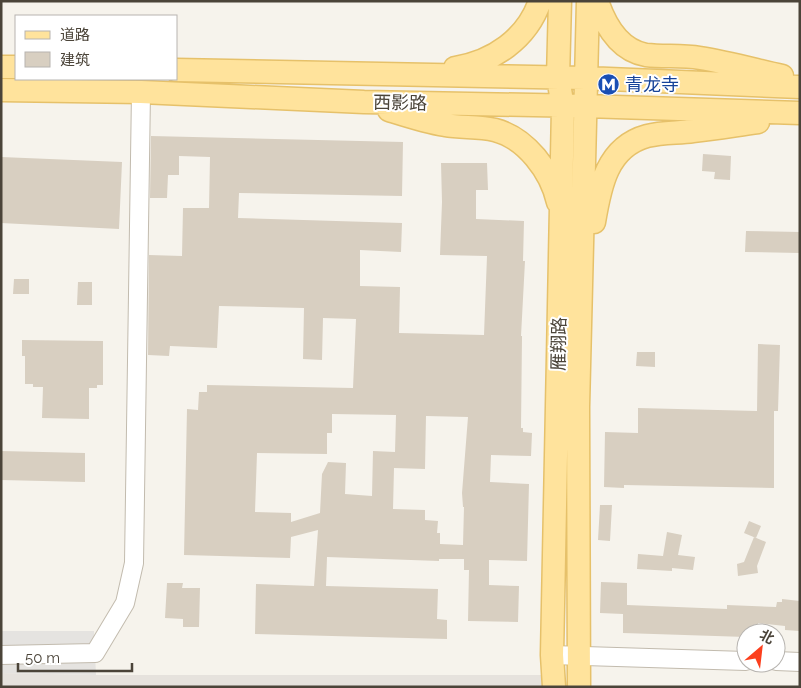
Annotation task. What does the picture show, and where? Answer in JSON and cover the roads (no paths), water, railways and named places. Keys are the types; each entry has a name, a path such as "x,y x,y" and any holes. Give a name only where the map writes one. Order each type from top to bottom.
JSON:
{"main road":[{"path":"408,74 460,67 483,61 497,54 526,28 533,18 540,1"},
{"name":"雁翔路","path":"560,1 558,78 574,106 581,292 578,501 579,687"},
{"name":"雁翔路","path":"554,687 552,656 561,216 574,106 585,78 588,1"},
{"path":"598,1 603,16 613,34 624,45 639,53 695,57 718,61 800,81"},
{"path":"1,67 15,67"},
{"name":"西影路","path":"178,70 585,78 800,87"},
{"name":"西影路","path":"1,90 141,92 364,102 574,106 800,115"},
{"path":"364,102 427,122 447,126 485,128 508,134 529,151 548,176 555,190 561,216"},
{"path":"581,292 602,185 611,163 625,145 648,136 800,115"}],"street":[{"path":"1,655 95,654 125,603 134,563 141,92"},
{"path":"552,656 736,661"},
{"path":"786,662 800,662"}],"place":[{"name":"青龙寺","path":"609,85"}]}
